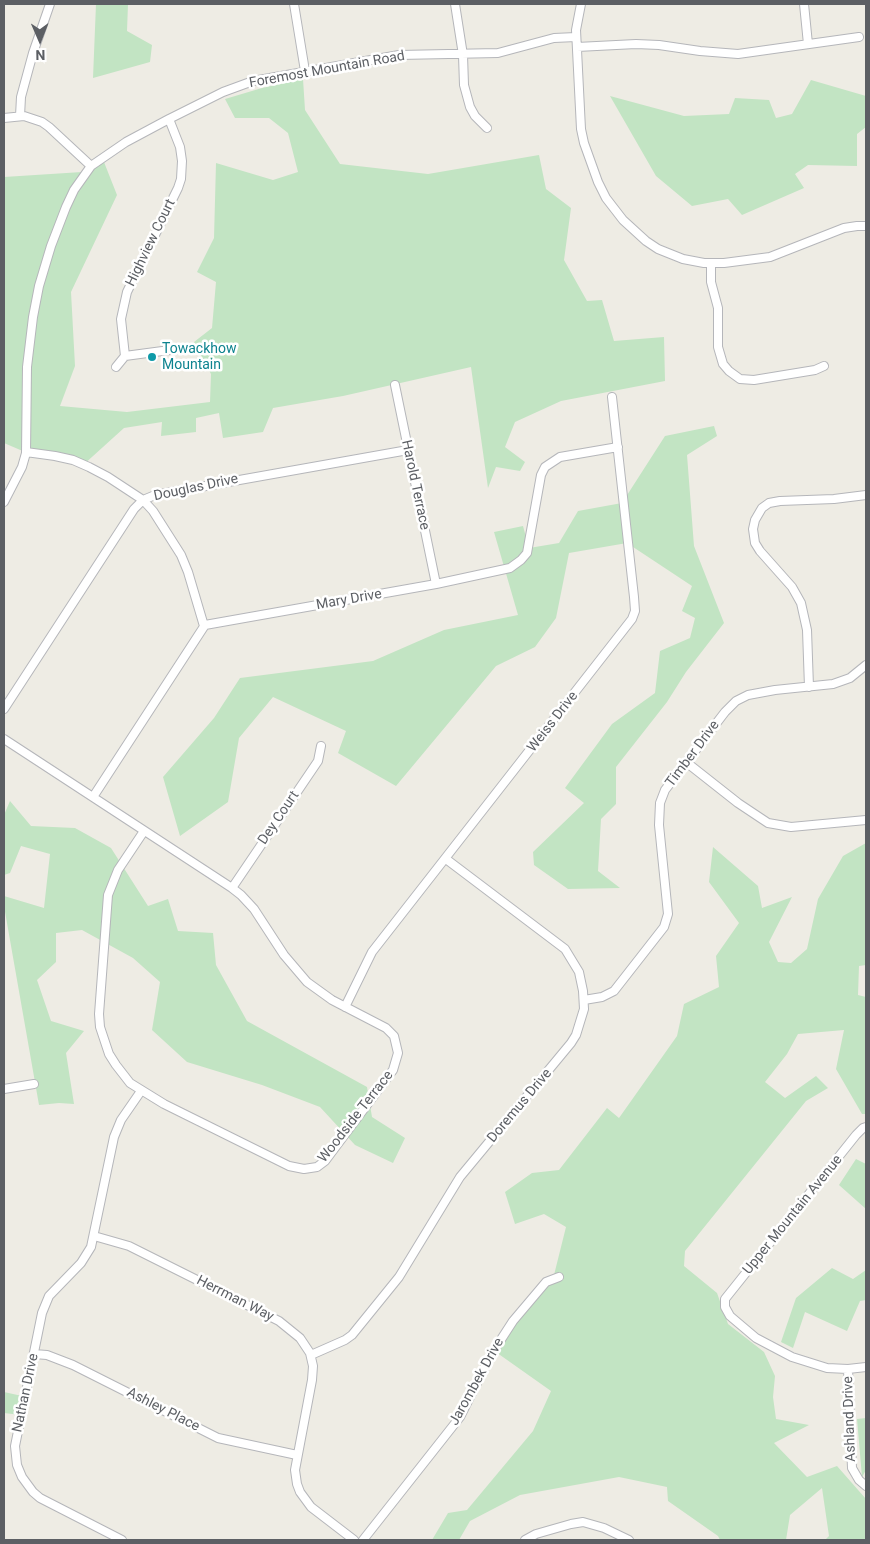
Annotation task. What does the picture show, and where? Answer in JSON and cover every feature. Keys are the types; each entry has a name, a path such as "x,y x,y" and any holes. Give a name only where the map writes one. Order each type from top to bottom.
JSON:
{"street":[{"path":"20,116 19,106 21,97 33,53 50,4"},
{"path":"294,4 305,71"},
{"path":"454,4 462,55 464,85 470,107 475,116 487,128"},
{"path":"581,4 577,18 576,36 581,129 584,143 606,198 622,220 641,237 658,249 683,259 711,264 770,257 844,228 866,226"},
{"path":"804,4 808,44"},
{"name":"Foremost Mountain Road","path":"4,502 22,467 26,452 27,367 33,317 40,286 51,246 66,207 81,178 91,166 126,142 170,119 236,87 268,78 399,56 498,53 554,38 576,36"},
{"path":"577,47 636,44 738,54 859,37"},
{"path":"4,118 20,116 33,118 49,127 91,166"},
{"name":"Highview Court","path":"124,356 121,319 127,292 178,188 180,179 182,161 180,147 170,119"},
{"path":"711,264 711,282 718,308 718,346 723,364 729,371 740,379 754,380 815,370 824,366"},
{"path":"116,368 124,356 185,348"},
{"name":"Harold Terrace","path":"395,385 436,584"},
{"name":"Weiss Drive","path":"345,1007 372,952 632,619 634,597 612,397"},
{"name":"Mary Drive","path":"204,626 502,571 518,564 527,553 541,475 546,468 560,457 618,447"},
{"name":"Douglas Drive","path":"4,709 134,509 143,500 155,495 408,450"},
{"path":"26,452 73,460 108,476 143,500 154,511 181,555 204,626 92,798"},
{"path":"809,687 807,630 801,603 792,587 755,543 753,529 755,520 759,512 769,503 866,495"},
{"name":"Timber Drive","path":"584,1000 602,997 614,991 652,944 666,922 668,914 667,895 659,825 659,807 665,790 725,712 740,699 757,693 842,682 866,665"},
{"name":"Woodside Terrace","path":"4,739 232,888 254,909 284,955 306,982 322,994 386,1028 396,1040 398,1058 395,1066 325,1161 318,1167 304,1169 289,1166 141,1091 124,1077 109,1054 100,1028 99,1014 108,895 118,870 144,831"},
{"name":"Dey Court","path":"232,888 318,761 322,746"},
{"path":"686,762 738,803 768,823 777,826 791,827 866,820"},
{"name":"Doremus Drive","path":"311,1355 337,1344 352,1335 399,1277 460,1177 571,1043 579,1027 584,1000 579,972 565,949 446,859"},
{"path":"4,1089 34,1084"},
{"path":"94,1236 114,1137 121,1120 141,1091"},
{"name":"Upper Mountain Avenue","path":"725,1307 725,1299 856,1135 866,1127"},
{"name":"Herrman Way","path":"94,1236 129,1246 279,1321 300,1338 311,1355"},
{"name":"Nathan Drive","path":"94,1236 91,1247 81,1263 55,1288 45,1304 15,1446 17,1465 22,1478 33,1492 47,1503 122,1540"},
{"name":"Jarombek Drive","path":"363,1540 460,1417 491,1356 513,1320 546,1282 559,1277"},
{"name":"Ashland Drive","path":"725,1307 730,1316 756,1338 780,1351 809,1364 827,1368 848,1369 852,1468 856,1476 866,1486"},
{"name":"Ashley Place","path":"34,1354 47,1355 73,1365 218,1438 297,1455"},
{"path":"311,1355 312,1380 297,1455 296,1480 305,1500 354,1540"},
{"path":"848,1369 866,1367"},
{"path":"525,1540 536,1534 582,1522 598,1526 629,1540"}],"green space":[{"path":"96,4 128,4 127,31 152,45 150,62 93,78"},
{"path":"303,79 305,110 340,164 428,174 539,155 546,189 571,208 564,260 587,301 602,300 614,341 664,337 665,381 561,401 515,422 505,447 525,462 520,471 496,467 488,488 471,367 343,396 273,408 263,432 223,438 219,413 196,418 196,432 161,436 162,422 124,428 82,466 25,452 4,443 4,177 82,172 102,157 117,195 71,292 75,366 60,406 127,412 210,402 211,374 194,342 212,328 216,282 197,272 214,238 216,163 273,180 298,172 288,133 269,118 235,118 225,99"},
{"path":"811,80 866,96 866,127 857,134 857,166 808,165 795,174 804,188 742,215 728,199 692,206 656,176 610,96 684,116 729,114 735,98 769,100 776,118 792,114"},
{"path":"714,426 717,436 687,455 694,546 724,623 686,672 667,702 616,767 616,804 601,819 598,871 620,888 568,889 534,865 533,852 584,803 565,788 612,724 655,693 660,651 690,638 695,618 682,611 692,586 627,543 569,553 556,618 535,647 496,666 396,786 338,753 346,731 273,697 239,738 228,802 180,836 163,777 214,718 240,678 373,661 444,630 518,615 494,532 523,526 529,548 559,543 578,511 622,503 665,436"},
{"path":"10,801 31,826 75,828 111,848 148,906 168,899 178,931 213,933 216,965 247,1021 367,1087 372,1117 405,1138 393,1163 355,1145 320,1107 262,1085 187,1062 152,1030 160,982 133,958 82,930 56,933 56,962 37,980 51,1021 84,1031 66,1053 74,1104 39,1105 4,906 4,896 44,908 50,854 21,846 10,873 4,875 4,815"},
{"path":"866,843 866,965 859,966 858,995 866,997 866,1114 862,1114 836,1069 844,1030 798,1034 787,1054 765,1082 785,1098 816,1076 828,1088 806,1101 685,1251 684,1266 717,1293 728,1324 764,1352 775,1376 773,1397 776,1419 809,1425 774,1443 807,1477 837,1466 866,1499 866,1540 825,1540 829,1536 822,1488 790,1515 786,1540 720,1540 718,1536 668,1501 667,1487 619,1477 520,1495 470,1521 459,1540 432,1540 448,1513 467,1510 533,1431 551,1391 493,1350 553,1279 566,1227 544,1214 515,1224 505,1192 532,1173 559,1170 607,1108 619,1118 677,1036 684,1004 719,987 716,956 739,923 709,882 713,847 758,886 762,908 792,897 769,942 778,962 791,963 807,949 818,899 843,856"},
{"path":"856,1159 866,1164 866,1209 839,1185"},
{"path":"832,1268 853,1279 866,1270 866,1300 860,1301 847,1331 805,1312 793,1348 781,1342 796,1298"},
{"path":"4,1392 22,1396 21,1415 4,1413"},
{"path":"866,1418 866,1470 862,1477 857,1419"}],"place":[{"name":"Towackhow Mountain","path":"152,357"}]}
